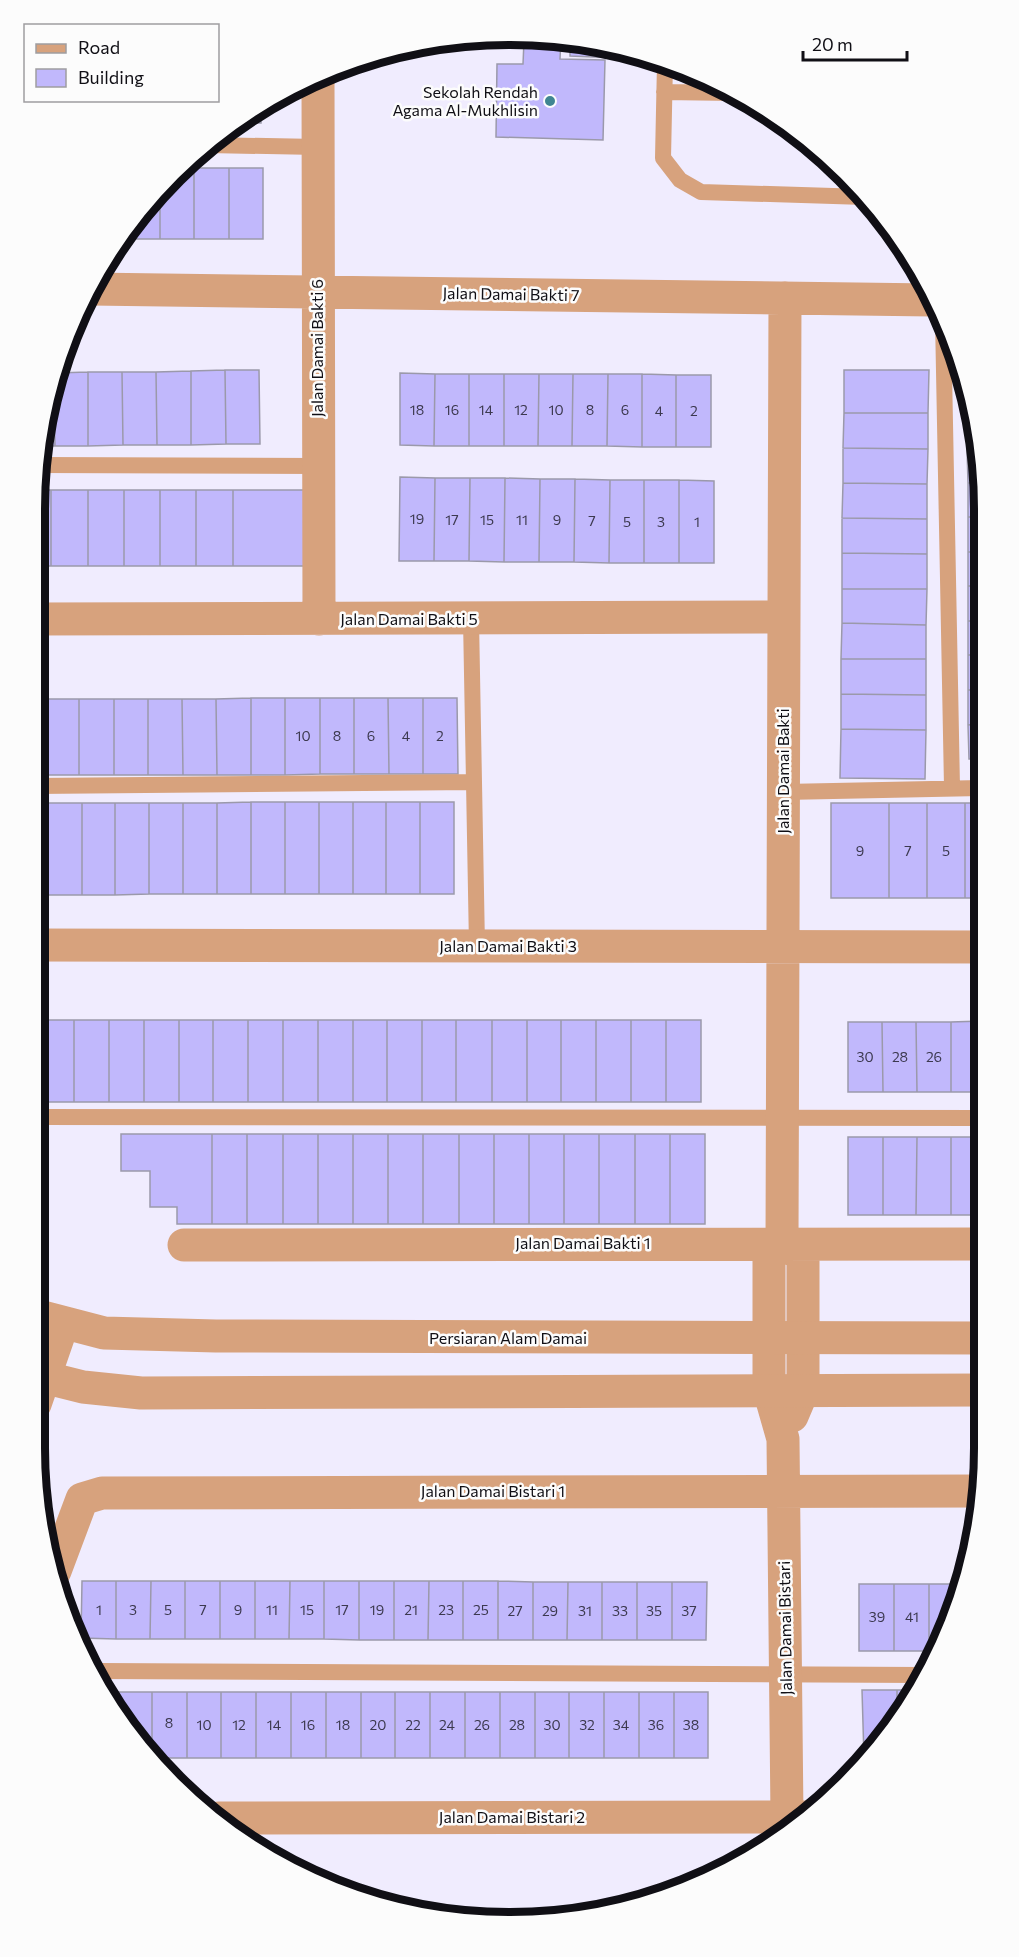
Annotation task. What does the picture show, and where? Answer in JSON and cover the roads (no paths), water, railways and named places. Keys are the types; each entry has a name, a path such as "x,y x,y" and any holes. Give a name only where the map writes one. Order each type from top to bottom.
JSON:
{"street":[{"name":"Jalan Damai Bakti 6","path":"318,86 319,619"},
{"name":"Jalan Damai Bakti 7","path":"101,289 924,300"},
{"name":"Jalan Damai Bakti","path":"769,1390 770,1256 782,1243 785,298"},
{"name":"Jalan Damai Bakti 5","path":"45,619 783,617"},
{"name":"Jalan Damai Bakti 3","path":"45,945 974,946"},
{"path":"782,1243 803,1256 803,1390"},
{"name":"Jalan Damai Bakti 1","path":"184,1245 974,1244"},
{"path":"49,1319 45,1388 141,1394 974,1390"},
{"name":"Persiaran Alam Damai","path":"49,1319 104,1333 216,1336 974,1338"},
{"name":"Jalan Damai Bistari","path":"769,1390 783,1438 785,1676 796,1813"},
{"name":"Jalan Damai Bistari","path":"783,1438 803,1390"},
{"name":"Jalan Damai Bistari 1","path":"59,1559 82,1499 102,1493 972,1491"},
{"name":"Jalan Damai Bistari 2","path":"230,1818 791,1817"}],"lane":[{"path":"665,72 663,158 680,180 701,192 853,197"},
{"path":"664,92 714,93"},
{"path":"222,145 318,147"},
{"path":"943,345 952,787"},
{"path":"47,465 318,466"},
{"path":"471,619 477,946"},
{"path":"45,786 474,782"},
{"path":"784,792 974,788"},
{"path":"45,1117 783,1120 974,1118"},
{"path":"102,1671 915,1675"}],"place":[{"name":"Sekolah Rendah Agama Al-Mukhlisin","path":"550,101"}]}
